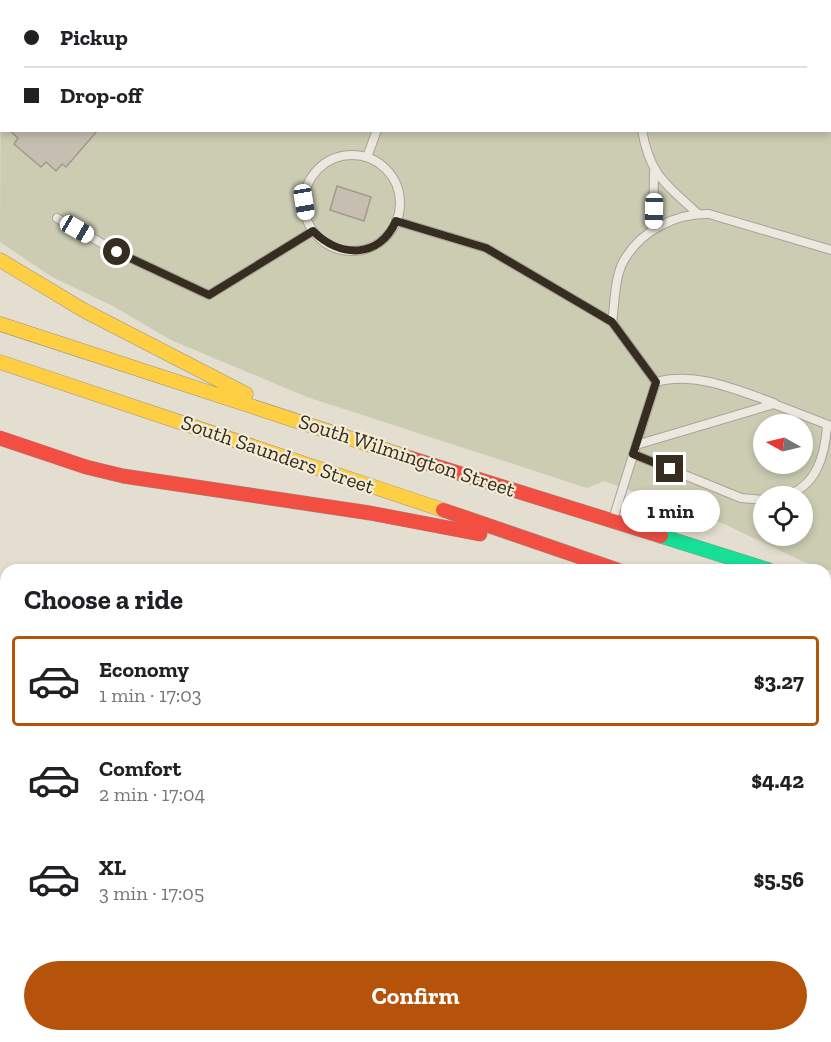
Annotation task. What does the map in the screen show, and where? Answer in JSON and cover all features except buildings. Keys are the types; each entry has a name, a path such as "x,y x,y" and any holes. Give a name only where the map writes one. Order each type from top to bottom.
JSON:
{"main road":[{"name":"South Wilmington Street","path":"0,260 85,311 303,424 613,519 751,564"},
{"name":"South Saunders Street","path":"0,324 303,424"},
{"name":"South Saunders Street","path":"0,362 282,454 555,549"},
{"path":"0,438 86,467 123,476 370,513 555,549 600,564"}],"lane":[{"path":"367,157 376,132"},
{"path":"642,132 647,155 654,172 653,230"},
{"path":"341,155 367,157 387,169 396,183 400,198 396,221 382,241 368,248 353,251 338,249 324,242 313,231 306,218 304,202 306,187 314,173 326,162 341,155"},
{"path":"654,172 698,214"},
{"path":"612,322 623,262 653,230 676,218 709,214 831,250"},
{"path":"57,218 117,252 209,295 313,231"},
{"path":"396,221 486,248 612,322 656,382"},
{"path":"656,382 672,377 697,380 774,404 829,425 820,465 803,486"},
{"path":"613,519 656,382"},
{"path":"635,450 774,404"},
{"path":"635,450 741,498 753,499"}],"green space":[{"path":"0,132 831,132 831,564 810,564 770,546 813,546 813,486 753,486 753,538 724,524 604,481 587,488 307,397 171,340 113,306 52,277 0,242"}],"traffic: fast":[{"path":"661,536 750,564"}],"traffic: slow":[{"path":"0,260 85,311 246,394"},
{"path":"0,324 410,458"},
{"path":"0,362 443,510"}],"traffic: jam":[{"path":"0,438 86,467 123,476 370,513 480,534"},
{"path":"410,458 661,536"},
{"path":"443,510 600,564"}],"route":[{"path":"117,252 209,295 313,231 324,242 338,249 353,251 368,248 382,241 392,230 396,221 486,248 522,267 612,322 656,382 633,454 670,469"}]}
